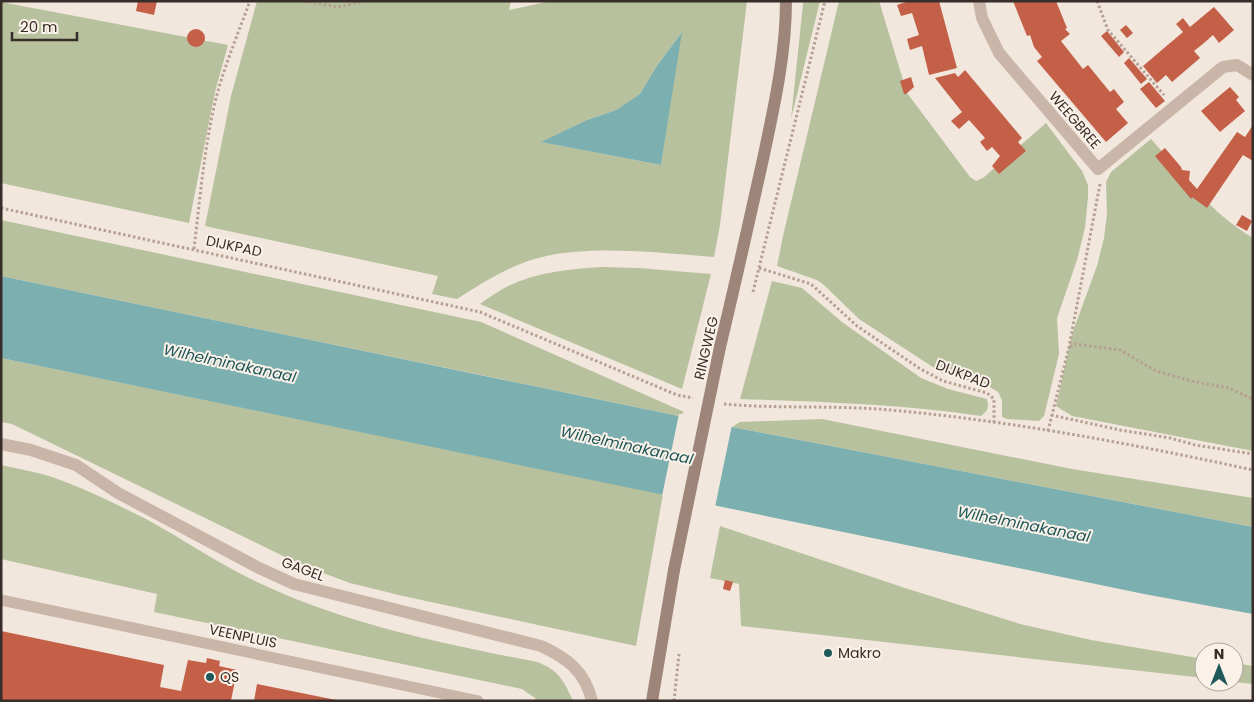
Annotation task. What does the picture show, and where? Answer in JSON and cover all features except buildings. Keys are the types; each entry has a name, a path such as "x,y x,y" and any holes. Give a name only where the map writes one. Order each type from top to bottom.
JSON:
{"main road":[{"name":"RINGWEG","path":"652,701 674,570 720,347 773,109 786,21 786,1"}],"street":[{"name":"WEEGBREE","path":"979,1 982,18 999,53 1098,169 1223,67 1237,66 1253,75"},
{"name":"GAGEL","path":"1,444 31,450 76,465 118,493 259,568 294,584 541,646 562,656 579,672 590,689 592,701"}],"lane":[{"name":"VEENPLUIS","path":"1,600 478,701"}],"path":[{"path":"194,249 203,168 216,98 250,1"},
{"path":"304,1 338,7 367,1"},
{"name":"DIJKPAD","path":"825,1 759,268 811,284 857,326 919,368 943,381 987,393 994,400 994,423 1185,455 1253,470"},
{"path":"1096,1 1108,30 1174,106"},
{"path":"1048,431 1069,347 1101,178 1098,169"},
{"name":"DIJKPAD","path":"1,208 461,308"},
{"path":"1069,347 1075,344 1120,350 1156,371 1228,388 1253,399"},
{"path":"1051,415 1120,430 1170,438 1195,445 1253,454"}],"green space":[{"path":"257,1 511,1 509,10 551,1 747,1 720,225 714,257 620,251 572,252 549,255 509,269 457,299 432,294 438,276 205,226 231,96","holes":["681,33 661,165 542,142 587,120 616,110 640,94 656,67"]},
{"path":"803,1 820,1 791,119 803,4"},
{"path":"839,1 879,1 907,93 970,177 976,181 983,178 1046,123 1082,171 1088,185 1085,228 1077,260 1057,318 1059,354 1044,416 1039,421 1002,417 1002,400 998,392 988,386 942,373 859,319 817,280 777,266"},
{"path":"1,2 228,45 215,92 189,223 1,183"},
{"path":"1151,139 1211,206 1253,238 1253,451 1072,416 1056,406 1072,334 1097,266 1104,238 1107,214 1106,182 1111,172"},
{"path":"1,220 481,322 684,412 679,416 1,276"},
{"path":"602,267 711,274 682,389 480,304 506,287 529,278 565,270"},
{"path":"772,281 802,288 842,322 921,378 948,389 987,399 987,411 981,416 891,406 740,399"},
{"path":"1,358 663,494 636,646 350,583 283,556 12,424 1,422"},
{"path":"822,419 1072,469 1253,498 1253,527 732,427 740,422"},
{"path":"1,465 42,474 95,494 146,519 241,574 323,609 358,621 429,639 537,662 551,669 560,677 573,701 536,701 535,698 522,689 154,612 157,594 1,559"},
{"path":"720,526 1020,624 1091,640 1194,657 1194,677 741,626 739,584 710,578"},
{"path":"1244,665 1253,666 1253,684 1244,683"}],"water":[{"path":"682,32 661,165 541,142 587,120 616,110 640,94 656,67"},
{"name":"Wilhelminakanaal","path":"1,276 732,427 1253,527 1253,614 1144,594 1,358"}],"pier":[{"path":"679,414 732,425 715,507 662,496"}],"place":[{"name":"Makro","path":"828,653"},
{"name":"QS","path":"210,677"}]}
